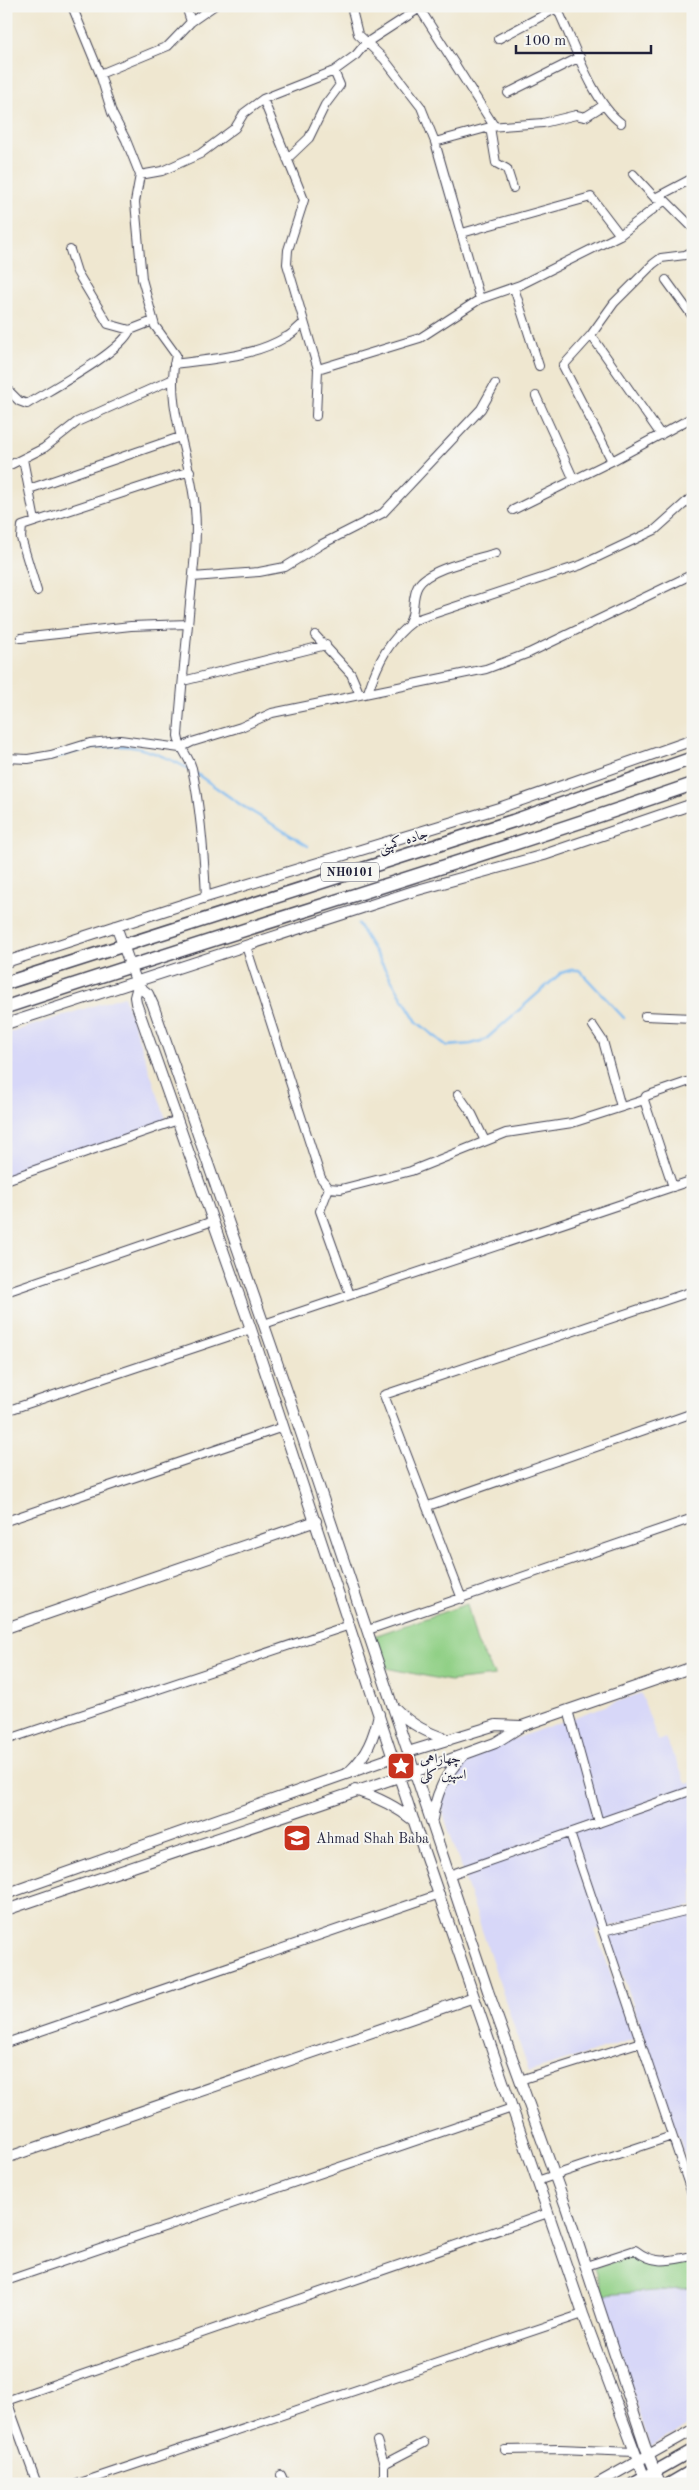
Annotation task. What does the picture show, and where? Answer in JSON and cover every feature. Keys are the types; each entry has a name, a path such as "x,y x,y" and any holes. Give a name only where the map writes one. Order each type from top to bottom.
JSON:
{"highway":[{"name":"جاده کمپنی","path":"6,983 513,820 693,758"},
{"name":"NH0101","path":"6,1007 523,842 693,784"}],"main road":[{"path":"633,2484 646,2480 693,2450"},
{"path":"669,2484 693,2470"}],"street":[{"path":"72,6 100,74 100,80 112,113 126,140 140,175 135,202 137,242 142,279 155,326 176,354 171,380 180,437 190,471 195,509 193,577 178,736 180,748 192,766 192,775 204,834 206,897"},
{"path":"186,6 191,22"},
{"path":"100,74 168,46 191,22 214,6"},
{"path":"351,6 358,34 384,60 421,107 435,142 480,299"},
{"path":"498,39 557,7 604,105 611,116 621,123"},
{"path":"140,175 162,171 200,154 235,128 244,113 263,99 334,72 356,55 366,42 419,8 492,127 496,163 507,169 513,188"},
{"path":"508,93 580,57"},
{"path":"287,159 308,138 325,105 340,85 334,72"},
{"path":"263,99 304,200 288,250 286,264 318,369 316,416"},
{"path":"435,142 492,127 543,122 576,115 585,117 604,105"},
{"path":"633,174 655,198 665,200 693,228"},
{"path":"655,198 693,178"},
{"path":"462,233 591,198 620,235"},
{"path":"318,369 420,338 480,299 514,288 620,235 665,200"},
{"path":"70,250 81,279 108,324 130,330 154,321"},
{"path":"612,461 563,367 591,334 614,302 653,264 661,258 685,255 693,251"},
{"path":"666,280 693,317"},
{"path":"514,288 540,366"},
{"path":"174,364 223,358 259,349 288,337 304,322"},
{"path":"6,388 19,400 27,404 105,355 127,338 130,330"},
{"path":"591,334 661,435"},
{"path":"6,467 60,437 77,422 171,380"},
{"path":"193,577 260,572 285,567 322,544 383,513 481,409 495,384"},
{"path":"536,396 574,480"},
{"path":"513,510 612,461 693,417"},
{"path":"29,489 180,437"},
{"path":"23,459 36,521"},
{"path":"37,591 21,538 22,526 190,471"},
{"path":"364,693 378,662 402,629 408,624 415,620 581,565 655,530 693,496"},
{"path":"408,624 414,613 413,601 418,585 431,573 496,553"},
{"path":"6,758 43,757 90,743 120,740 180,748 272,714 364,693 486,669 530,653 693,574"},
{"path":"21,638 131,626 188,624"},
{"path":"315,635 351,674 364,693"},
{"path":"183,681 326,645"},
{"path":"6,962 206,897 499,808 693,740"},
{"path":"6,1024 137,983 414,891 544,855 693,804"},
{"path":"116,926 137,983 148,994 153,1005 289,1397 431,1823 555,2175 660,2484"},
{"path":"246,946 321,1178 329,1188"},
{"path":"137,983 136,1003 251,1329 414,1821 583,2314 646,2480"},
{"path":"645,1016 693,1018"},
{"path":"593,1026 603,1041 621,1107"},
{"path":"329,1188 341,1188 411,1171 485,1141 523,1130 572,1123 644,1100 646,1096 693,1080"},
{"path":"458,1094 472,1114 485,1141"},
{"path":"644,1100 673,1187"},
{"path":"6,1180 178,1120"},
{"path":"264,1324 693,1180"},
{"path":"329,1188 320,1211 350,1295"},
{"path":"6,1292 213,1221"},
{"path":"223,1250 236,1245"},
{"path":"462,1599 384,1394 693,1291"},
{"path":"6,1411 251,1329"},
{"path":"275,1402 289,1397"},
{"path":"428,1506 693,1413"},
{"path":"6,1522 283,1427"},
{"path":"368,1630 693,1518"},
{"path":"6,1628 316,1521"},
{"path":"6,1740 350,1625"},
{"path":"6,1910 465,1754 495,1743 522,1726 693,1667"},
{"path":"392,1704 405,1718 425,1731 449,1740"},
{"path":"568,1710 599,1823"},
{"path":"348,1774 361,1761 373,1739 380,1714"},
{"path":"6,1894 408,1752 496,1725 522,1726"},
{"path":"431,1823 435,1801 442,1785 450,1769 465,1754"},
{"path":"355,1790 372,1795 399,1808 414,1821"},
{"path":"449,1875 693,1790"},
{"path":"570,1833 693,2197"},
{"path":"6,2043 440,1894"},
{"path":"603,1931 693,1908"},
{"path":"6,2158 474,1997"},
{"path":"520,2080 641,2042"},
{"path":"6,2281 512,2108"},
{"path":"537,2180 672,2136"},
{"path":"525,2144 541,2137"},
{"path":"37,2484 7,2400 548,2213"},
{"path":"586,2266 635,2250 644,2257 656,2262 693,2256"},
{"path":"77,2484 583,2314"},
{"path":"505,2450 560,2448 636,2456 649,2455 693,2430"},
{"path":"377,2441 384,2464 384,2484"},
{"path":"384,2464 424,2443"},
{"path":"597,2484 636,2456"},
{"path":"281,2475 285,2484"}],"shaded area":[{"path":"124,996 167,1122 6,1177 6,1034"},
{"path":"641,1693 658,1741 665,1738 687,1784 693,1782 693,1906 595,1930 634,2039 529,2072 438,1798 456,1769 492,1747"},
{"path":"693,1912 693,2179 609,1935"},
{"path":"693,2288 693,2423 650,2447 603,2295"}],"green space":[{"path":"467,1604 477,1643 495,1676 450,1681 386,1668 374,1636"},
{"path":"634,2255 651,2264 693,2260 693,2288 603,2295 594,2268"}],"waterway":[{"path":"6,763 31,763 88,749 119,746 146,750 189,769"},
{"path":"194,772 241,805 308,846"},
{"path":"358,924 417,1022 447,1046 471,1044 485,1040 561,973 571,970 579,970 624,1018"}],"place":[{"name":"چهاراهی اسپین کلی","path":"401,1766"},
{"name":"Ahmad Shah Baba","path":"297,1838"}]}
